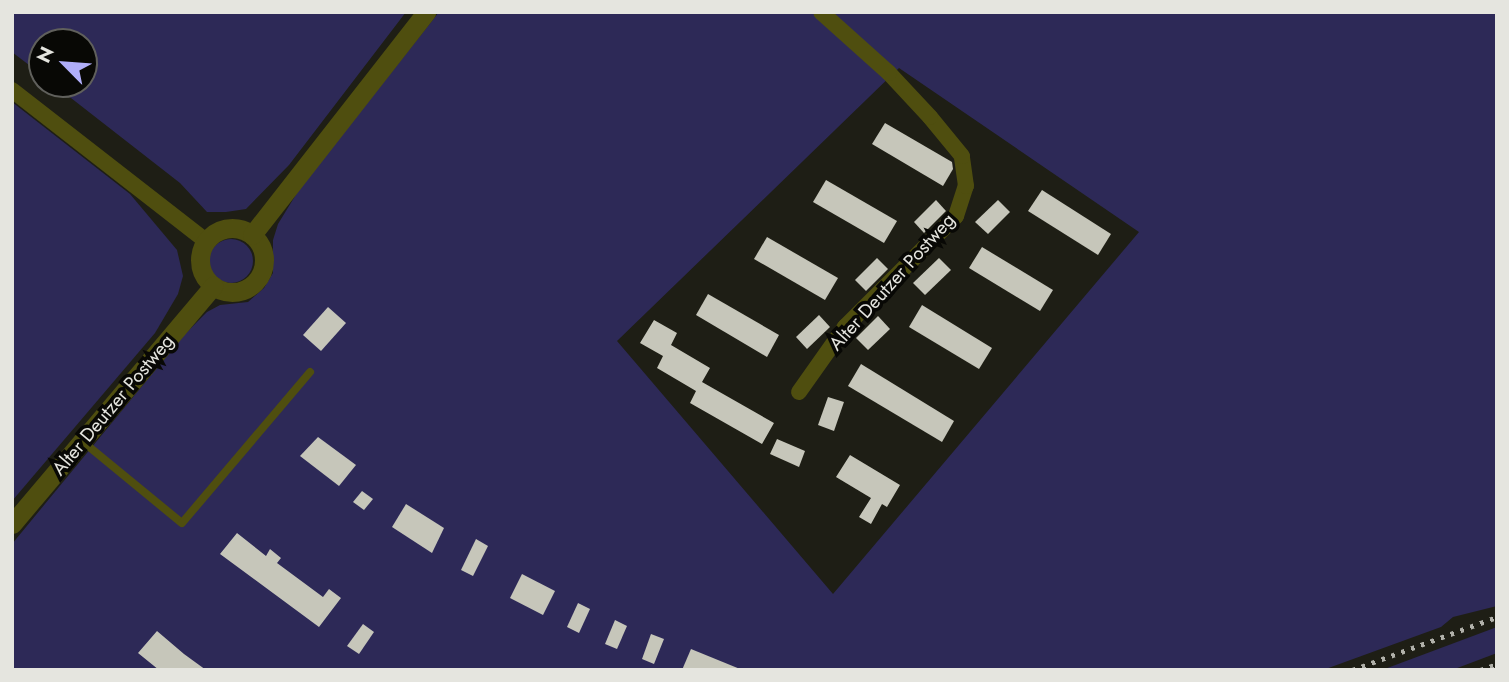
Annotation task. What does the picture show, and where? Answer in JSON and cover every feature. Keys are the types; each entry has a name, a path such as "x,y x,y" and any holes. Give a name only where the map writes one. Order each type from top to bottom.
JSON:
{"street":[{"path":"252,234 426,12"},
{"name":"Alter Deutzer Postweg","path":"799,392 845,327 956,216 966,186 962,156 930,117 889,73 821,12"},
{"path":"12,90 206,241"},
{"path":"228,228 252,234 261,244 264,256 258,280 248,288 236,292 213,286 200,265 206,241 228,228"},
{"name":"Alter Deutzer Postweg","path":"12,524 213,286"}],"lane":[{"path":"82,441 182,523 310,372"}],"shaded area":[{"path":"12,12 406,12 289,165 246,209 226,212 207,212 180,183 71,98 98,98 98,28 28,28 28,64 12,52"},
{"path":"439,12 1497,12 1497,606 1453,617 1441,627 1323,670 12,670 12,544 185,334 207,312 220,305 248,302 264,288 273,273 273,240 278,224 300,188","holes":["899,68 1139,232 833,594 617,341"]},
{"path":"12,102 130,194 177,250 183,276 178,294 155,333 12,501"},
{"path":"231,239 247,245 253,261 247,277 231,283 215,277 209,261 215,245"},
{"path":"1497,627 1497,653 1452,670 1382,670"}],"building":[{"path":"885,123 952,162 953,169 943,186 872,144"},
{"path":"826,180 897,221 884,243 813,202"},
{"path":"1042,190 1111,234 1098,255 1028,211"},
{"path":"936,200 946,211 924,233 914,222"},
{"path":"998,200 1010,212 988,234 975,222"},
{"path":"767,237 838,278 825,300 754,259"},
{"path":"982,247 1053,290 1040,311 969,268"},
{"path":"877,258 888,269 866,291 855,280"},
{"path":"939,258 951,270 925,295 913,283"},
{"path":"708,294 779,335 767,357 696,315"},
{"path":"922,305 992,348 979,369 909,327"},
{"path":"328,307 346,323 321,351 303,335"},
{"path":"819,315 830,327 807,349 796,337"},
{"path":"878,316 890,329 868,350 856,338"},
{"path":"654,320 677,333 671,345 710,368 702,382 774,423 762,444 690,403 696,391 657,368 663,356 640,343"},
{"path":"861,364 954,421 942,442 848,386"},
{"path":"828,397 844,402 834,431 818,425"},
{"path":"318,437 356,465 339,486 300,456"},
{"path":"777,439 805,451 799,467 770,454"},
{"path":"850,455 900,485 887,507 882,504 871,524 859,517 871,498 836,477"},
{"path":"362,491 373,499 364,510 353,502"},
{"path":"406,504 444,528 432,553 392,527"},
{"path":"237,533 266,556 270,549 281,558 277,563 323,597 329,589 341,598 319,627 220,554"},
{"path":"476,539 488,546 473,576 461,570"},
{"path":"522,574 555,591 543,615 510,598"},
{"path":"578,603 590,609 579,633 567,627"},
{"path":"615,620 627,626 617,649 605,644"},
{"path":"363,624 374,632 359,654 347,646"},
{"path":"157,631 206,670 159,670 138,653"},
{"path":"651,634 664,639 654,664 642,659"},
{"path":"691,649 740,669 740,670 682,670"}],"railway":[{"path":"1352,670 1497,617"},
{"path":"1480,670 1497,664"}]}
